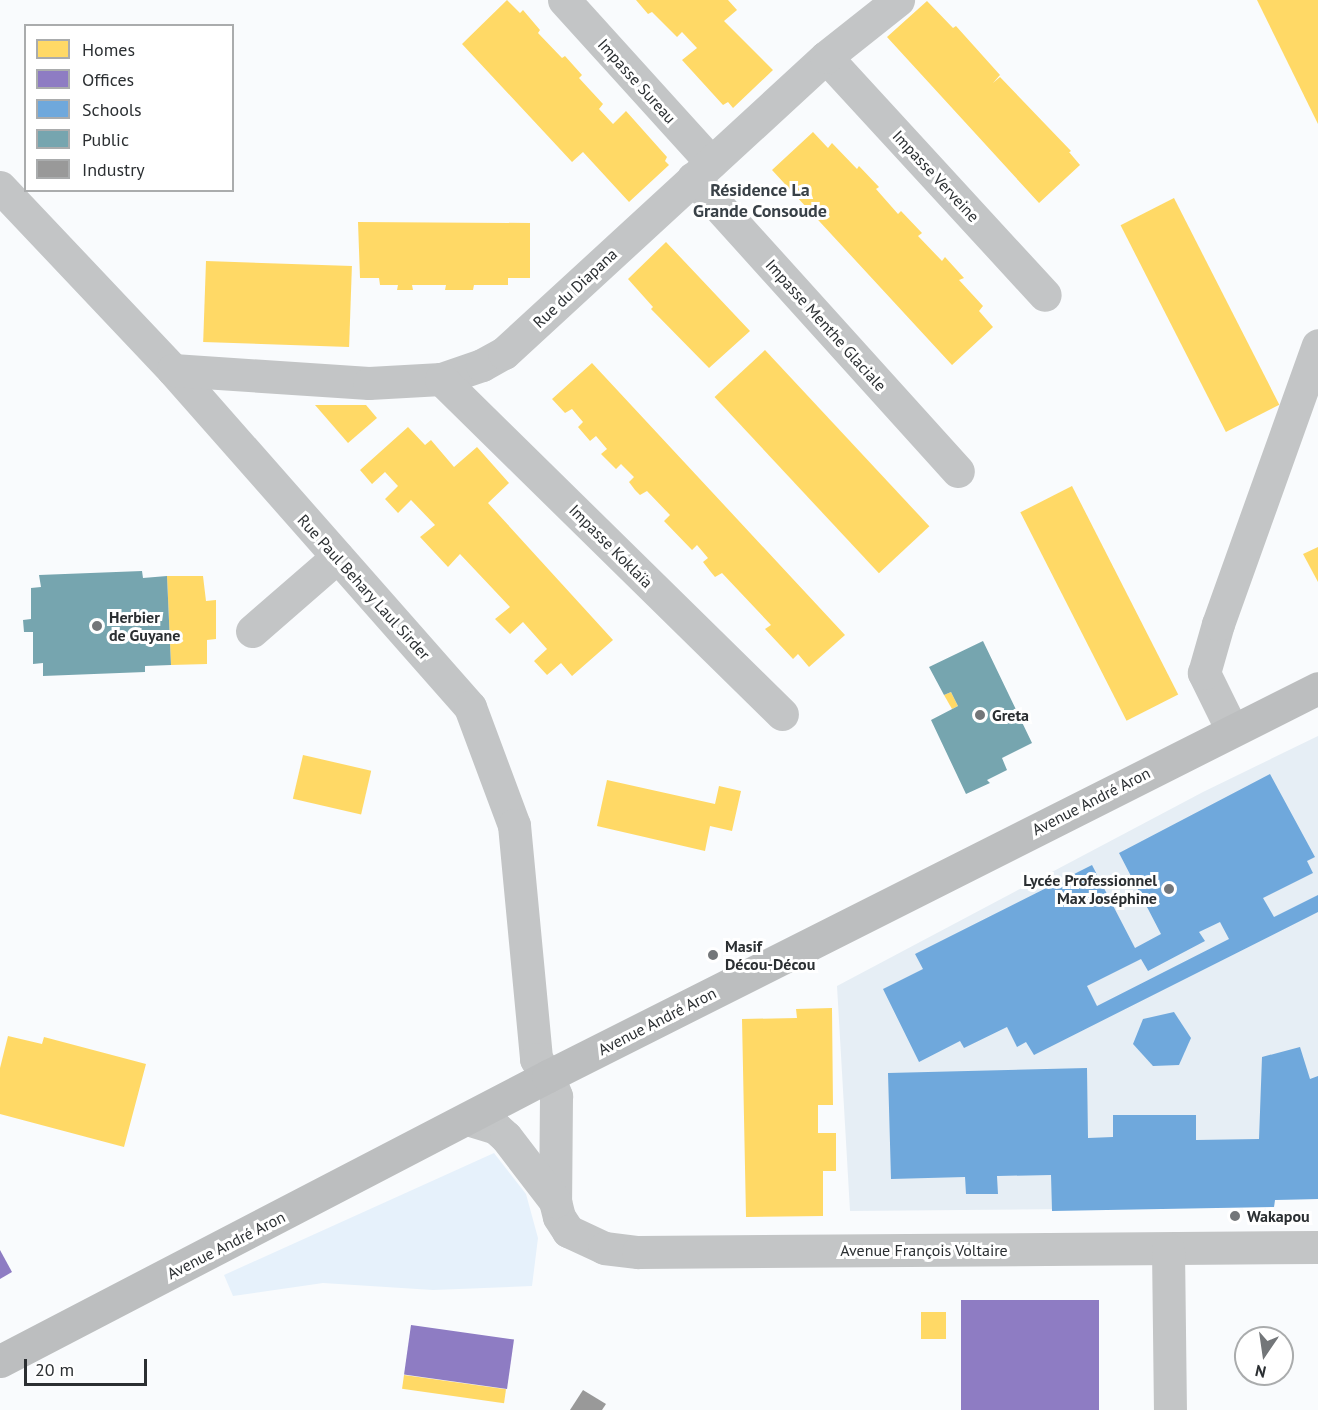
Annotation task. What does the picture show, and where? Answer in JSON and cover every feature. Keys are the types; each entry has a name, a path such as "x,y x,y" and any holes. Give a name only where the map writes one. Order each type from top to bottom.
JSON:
{"main road":[{"name":"Avenue André Aron","path":"0,1361 548,1076 1232,729 1318,688"}],"street":[{"name":"Impasse Sureau","path":"564,0 702,170"},
{"name":"Rue du Diapana","path":"173,370 369,383 441,379 482,365 504,353 826,57 898,0"},
{"name":"Impasse Verveine","path":"826,57 1045,295"},
{"name":"Impasse Menthe Glaciale","path":"702,170 958,471"},
{"name":"Rue Paul Behary Laul Sirder","path":"0,187 173,370 470,707 513,825 536,1059 548,1076"},
{"path":"1232,729 1204,673 1218,624 1318,345"},
{"name":"Impasse Koklaïa","path":"441,379 782,714"},
{"path":"252,631 337,557"},
{"name":"Avenue François Voltaire","path":"548,1076 556,1096 555,1201 559,1217 568,1231 604,1248 625,1251 1318,1247"},
{"name":"Avenue François Voltaire","path":"467,1119 496,1128 507,1137 555,1201"},
{"path":"1168,1249 1170,1410"}],"shaded area":[{"name":"Lycée Professionnel Max Joséphine","path":"1318,736 1318,1199 1275,1200 1274,1207 850,1211 837,986 1203,792"},
{"path":"494,1153 526,1194 538,1238 532,1286 433,1290 323,1283 233,1296 224,1275"}],"building: Homes":[{"path":"507,0 520,13 523,10 540,30 538,33 562,58 565,56 582,75 579,78 603,104 599,109 613,124 626,111 667,157 665,161 669,165 629,202 583,152 572,162 462,44"},
{"path":"636,0 728,0 737,10 724,21 773,70 733,108 728,102 723,105 682,60 697,48 682,32 677,37 652,12 648,14"},
{"path":"1257,0 1318,0 1318,124"},
{"path":"927,1 953,28 956,26 1000,75 993,83 1000,77 1071,151 1069,152 1080,165 1039,203 887,37"},
{"path":"813,132 828,148 832,143 857,169 859,166 879,187 876,189 898,214 901,211 922,233 918,236 942,261 945,257 964,278 959,280 983,306 979,311 993,327 952,365 772,170"},
{"path":"1174,198 1279,405 1226,432 1121,225"},
{"path":"358,222 530,223 530,278 508,278 508,285 474,285 473,290 445,290 446,285 412,285 413,290 397,290 398,285 380,285 379,278 360,278"},
{"path":"666,242 750,331 709,368 651,309 653,307 628,279"},
{"path":"206,261 352,266 349,347 203,342"},
{"path":"765,350 929,526 879,573 715,397"},
{"path":"592,363 845,635 809,667 798,654 793,659 765,629 771,625 722,573 715,577 703,562 708,558 697,545 692,550 664,521 670,515 647,491 640,495 635,490 629,482 634,477 621,464 616,469 601,454 607,449 596,436 590,441 578,427 583,422 572,409 565,413 552,399"},
{"path":"315,405 366,405 377,418 348,443"},
{"path":"408,427 425,445 431,440 454,467 477,447 509,483 488,503 613,640 572,676 561,663 547,675 534,661 547,649 523,622 510,634 495,619 510,607 460,554 448,567 420,537 435,525 411,500 398,513 385,499 398,486 385,472 372,484 360,470"},
{"path":"1072,486 1178,694 1127,721 1020,512"},
{"path":"1318,547 1318,582 1303,554"},
{"path":"167,576 203,576 206,601 216,600 216,639 207,640 207,664 171,665"},
{"path":"951,692 958,706 952,709 944,695"},
{"path":"303,755 371,771 361,815 293,799"},
{"path":"607,780 715,804 719,786 741,791 732,831 710,826 705,851 597,826"},
{"path":"832,1008 833,1105 818,1105 818,1133 836,1133 836,1171 823,1171 823,1216 746,1217 742,1019 797,1018 796,1009"},
{"path":"8,1036 42,1044 44,1037 146,1064 124,1147 0,1114 0,1068"},
{"path":"921,1312 946,1312 946,1339 921,1339"},
{"path":"404,1375 506,1389 504,1403 402,1389"}],"building: Offices":[{"path":"0,1250 12,1272 0,1279"},
{"path":"961,1300 1099,1300 1099,1410 961,1410"},
{"path":"411,1325 514,1339 507,1389 404,1375"}],"building: Schools":[{"path":"1270,774 1315,857 1307,861 1313,873 1263,898 1274,917 1318,895 1318,912 1034,1055 1026,1042 1017,1047 1007,1027 964,1048 960,1041 919,1062 883,989 923,969 915,954 1092,865 1135,948 1161,934 1119,853","holes":["1220,922 1229,939 1097,1006 1087,986 1141,959 1148,971 1205,941 1199,932"]},
{"path":"1174,1012 1191,1038 1179,1065 1153,1066 1133,1044 1143,1019"},
{"path":"1300,1047 1310,1079 1318,1076 1318,1199 1275,1200 1274,1207 1052,1211 1051,1175 997,1176 998,1194 966,1194 965,1177 891,1179 888,1073 1087,1068 1088,1138 1113,1137 1113,1115 1196,1115 1196,1140 1259,1139 1262,1057"}],"building: Public":[{"name":"Herbier de Guyane","path":"142,571 143,578 167,576 171,665 145,666 145,672 43,676 43,663 33,664 33,632 24,632 23,620 31,619 31,588 41,587 39,575"},
{"name":"Greta","path":"983,641 1032,743 1002,758 1007,770 987,780 990,783 966,794 931,720 958,706 951,692 944,695 929,667"}],"building: Industry":[{"path":"583,1390 606,1404 602,1410 570,1410"}],"place":[{"name":"Herbier de Guyane","path":"97,626"},
{"name":"Greta","path":"980,715"},
{"name":"Lycée Professionnel Max Joséphine","path":"1169,889"},
{"name":"Masif Décou-Décou","path":"713,955"},
{"name":"Wakapou","path":"1235,1216"}],"district":[{"name":"Résidence La Grande Consoude","path":"760,201"}]}
